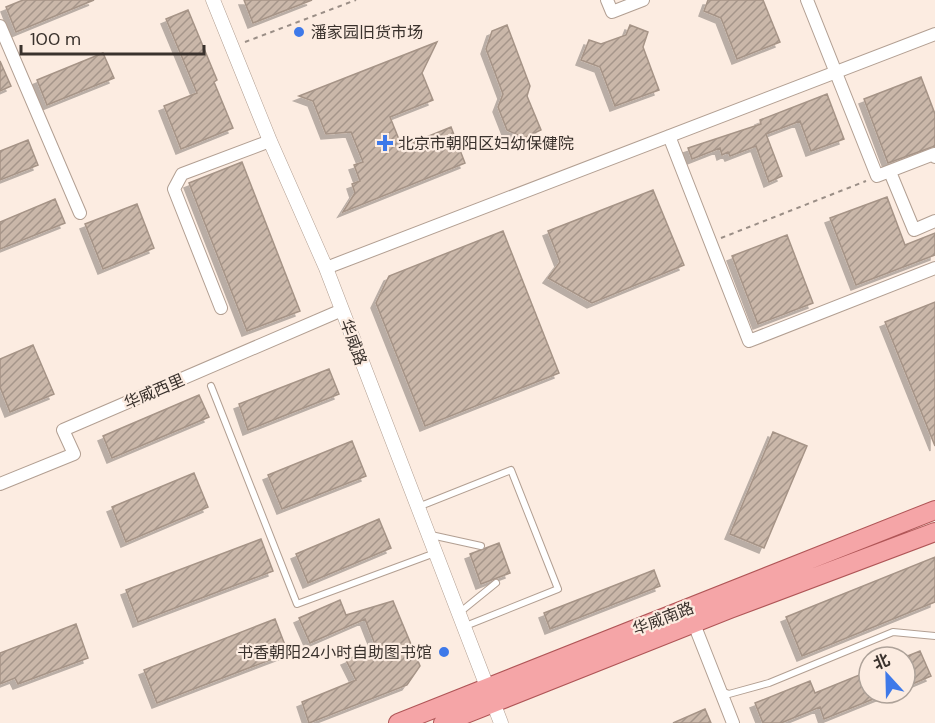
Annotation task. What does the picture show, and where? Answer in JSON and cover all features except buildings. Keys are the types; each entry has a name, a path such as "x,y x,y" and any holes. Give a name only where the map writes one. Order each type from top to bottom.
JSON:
{"main road":[{"name":"华威南路","path":"443,723 490,695 932,512"},
{"name":"华威南路","path":"398,723 490,695 694,624 935,532"}],"street":[{"name":"华威路","path":"213,0 270,141 326,268 501,723"},
{"path":"607,0 612,12 643,0"},
{"path":"807,0 877,176 934,154 935,157"},
{"path":"0,26 80,213"},
{"path":"326,268 935,34"},
{"path":"669,136 749,341 935,268"},
{"path":"221,308 174,189 182,174 270,141"},
{"path":"890,172 914,230 935,221"},
{"name":"华威西里","path":"0,484 74,454 63,430 342,310"},
{"path":"694,624 734,723"}],"lane":[{"path":"211,386 297,604 435,553"},
{"path":"417,507 511,470 558,589 464,627"},
{"path":"428,535 481,546"},
{"path":"458,613 496,583"},
{"path":"721,691 729,694 769,683 893,632 935,636"}],"path":[{"path":"231,47 356,0"},
{"path":"710,243 877,176"}],"place":[{"name":"潘家园旧货市场","path":"299,32"},
{"name":"北京市朝阳区妇幼保健院","path":"385,143"},
{"name":"书香朝阳24小时自助图书馆","path":"444,652"}]}
